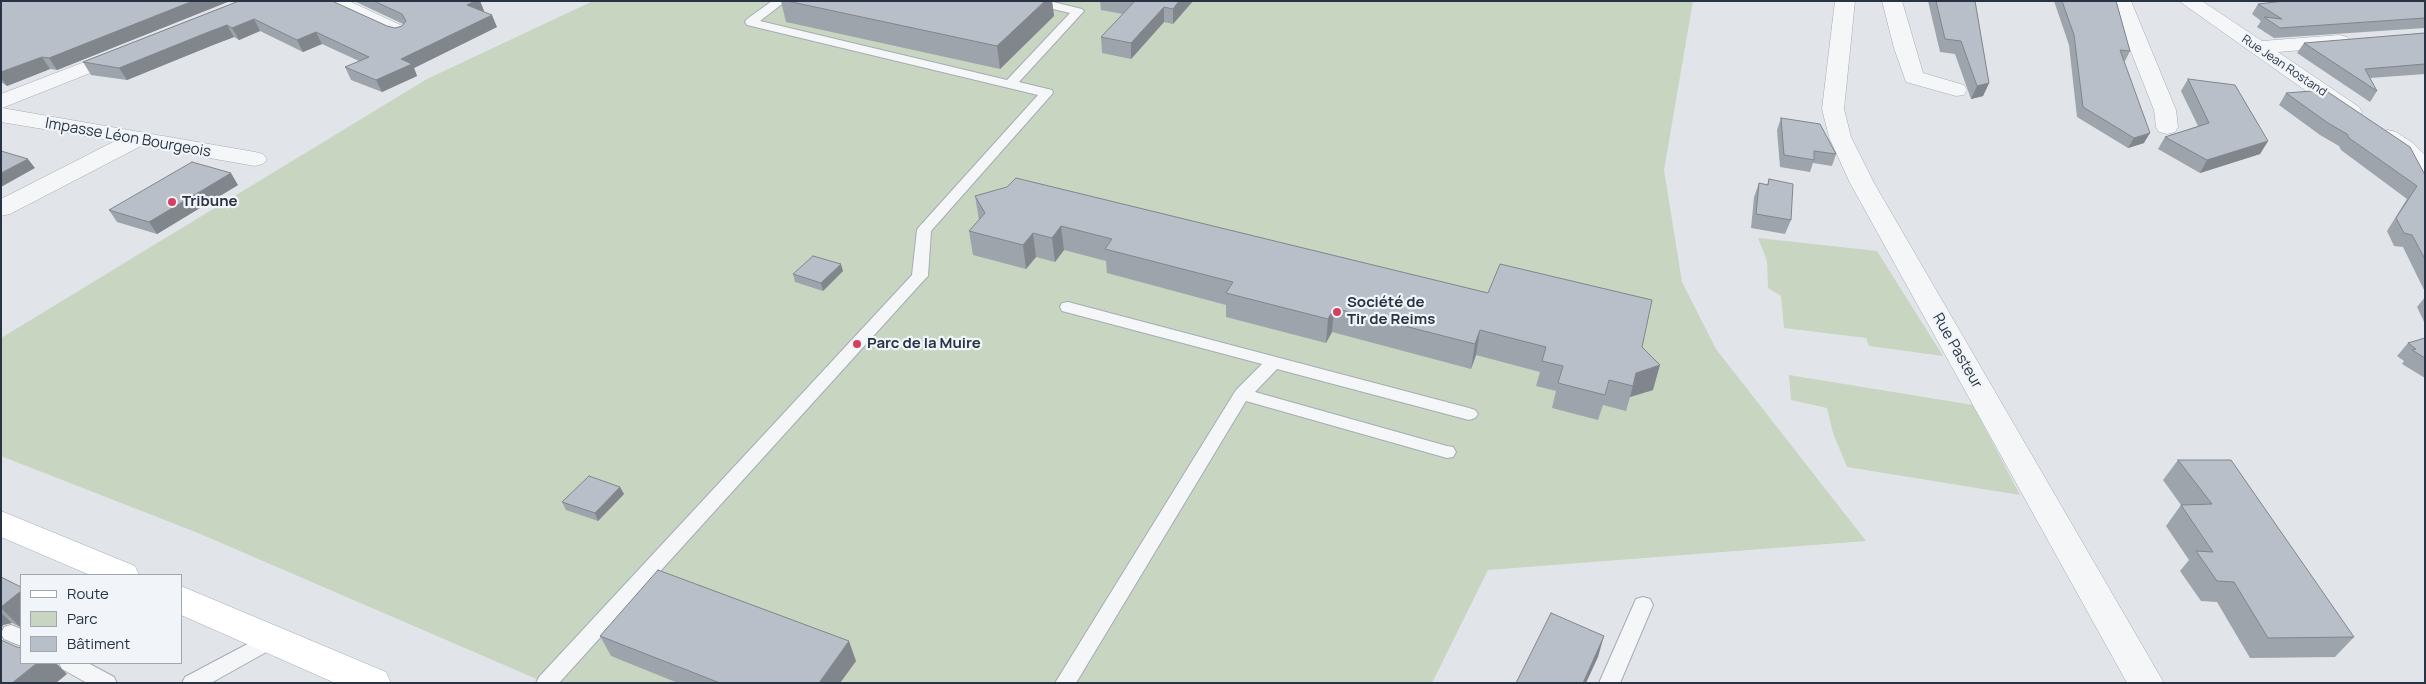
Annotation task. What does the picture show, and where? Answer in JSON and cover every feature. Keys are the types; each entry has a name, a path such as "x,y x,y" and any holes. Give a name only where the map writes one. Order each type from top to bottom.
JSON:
{"main road":[{"path":"1,523 121,574"},
{"path":"182,600 373,683"}],"street":[{"path":"332,1 400,32"},
{"name":"Rue Pasteur","path":"1845,1 1833,108 1840,138 1862,183 2146,683"},
{"path":"1892,1 1904,48 1914,77 1956,90"},
{"path":"2121,1 2165,110 2167,126"},
{"name":"Rue Jean Rostand","path":"2189,1 2404,148 2425,169"},
{"path":"2257,48 2356,40"},
{"path":"1,102 135,48"},
{"name":"Impasse Léon Bourgeois","path":"1,115 135,140 255,159"},
{"path":"1,209 135,140"}],"lane":[{"path":"546,683 920,276 924,230 1047,93 751,22 780,1"},
{"path":"1010,84 1078,11 1032,1"},
{"path":"1068,307 1469,414"},
{"path":"1065,683 1242,394 1274,362"},
{"path":"1242,394 1447,452"},
{"path":"1609,683 1643,605"},
{"path":"192,683 272,639"},
{"path":"71,664 108,683"}],"green space":[{"name":"Parc de la Muire","path":"593,1 1693,1 1664,170 1682,282 1716,349 1866,541 1488,570 1432,683 546,683 198,533 1,456 1,338 427,79"},
{"path":"1758,238 1877,251 1943,356 1869,346 1866,338 1784,328 1781,296 1768,288 1767,261"},
{"path":"1789,375 1973,405 2020,495 1847,467 1833,433 1827,408 1791,400"}],"building":[{"path":"1,1 193,1 49,58 42,57 1,72"},
{"path":"239,1 332,1 395,28 402,26 406,21 402,14 374,1 475,1 467,5 492,15 401,59 412,64 376,80 345,67 369,57 316,32 297,40 254,19 232,28 227,25 119,68 83,62"},
{"path":"787,1 1045,1 997,46"},
{"path":"1135,1 1179,1 1173,9 1164,7 1131,43 1101,37"},
{"path":"1936,1 1975,1 1989,83 1977,86 1961,41 1945,39"},
{"path":"2062,1 2116,1 2130,51 2120,50 2150,133 2134,138 2083,107 2074,35"},
{"path":"2284,1 2425,1 2425,18 2280,28 2264,17 2282,19 2258,4"},
{"path":"2425,33 2425,64 2365,69 2377,91 2304,43"},
{"path":"2188,79 2235,85 2268,141 2207,160 2165,137 2209,123"},
{"path":"2325,90 2410,147 2425,175 2425,259 2412,235 2404,233 2396,218 2417,186 2349,138 2347,134 2286,93"},
{"path":"1781,118 1820,124 1836,154 1814,151 1814,160 1784,155"},
{"path":"1,151 28,159 1,173"},
{"path":"192,162 231,173 149,222 109,210"},
{"path":"1016,178 1488,293 1500,264 1652,300 1642,347 1660,365 1636,373 1633,386 1609,380 1605,395 1558,383 1563,366 1542,361 1546,347 1480,330 1475,344 1334,308 1328,319 1226,293 1233,282 1105,249 1112,239 1061,226 1052,238 1033,233 1023,245 969,231 985,213 975,196 1007,187"},
{"path":"1769,179 1793,184 1791,220 1756,214 1759,183 1768,185"},
{"path":"813,256 841,264 821,283 793,274"},
{"path":"2425,338 2425,358 2412,350 2416,349 2408,343"},
{"path":"2178,460 2231,460 2354,637 2268,638 2234,582 2217,581 2196,551 2213,552 2181,505 2212,504"},
{"path":"589,476 620,487 595,513 562,502"},
{"path":"658,570 849,641 819,683 720,683 600,636"},
{"path":"1,577 20,586 20,592 1,607"},
{"path":"1551,613 1604,636 1583,683 1516,683"},
{"path":"1,640 20,647 20,664 36,664 12,683 1,683"}],"place":[{"name":"Tribune","path":"172,202"},
{"name":"Société de Tir de Reims","path":"1337,312"},
{"name":"Parc de la Muire","path":"857,344"}]}
